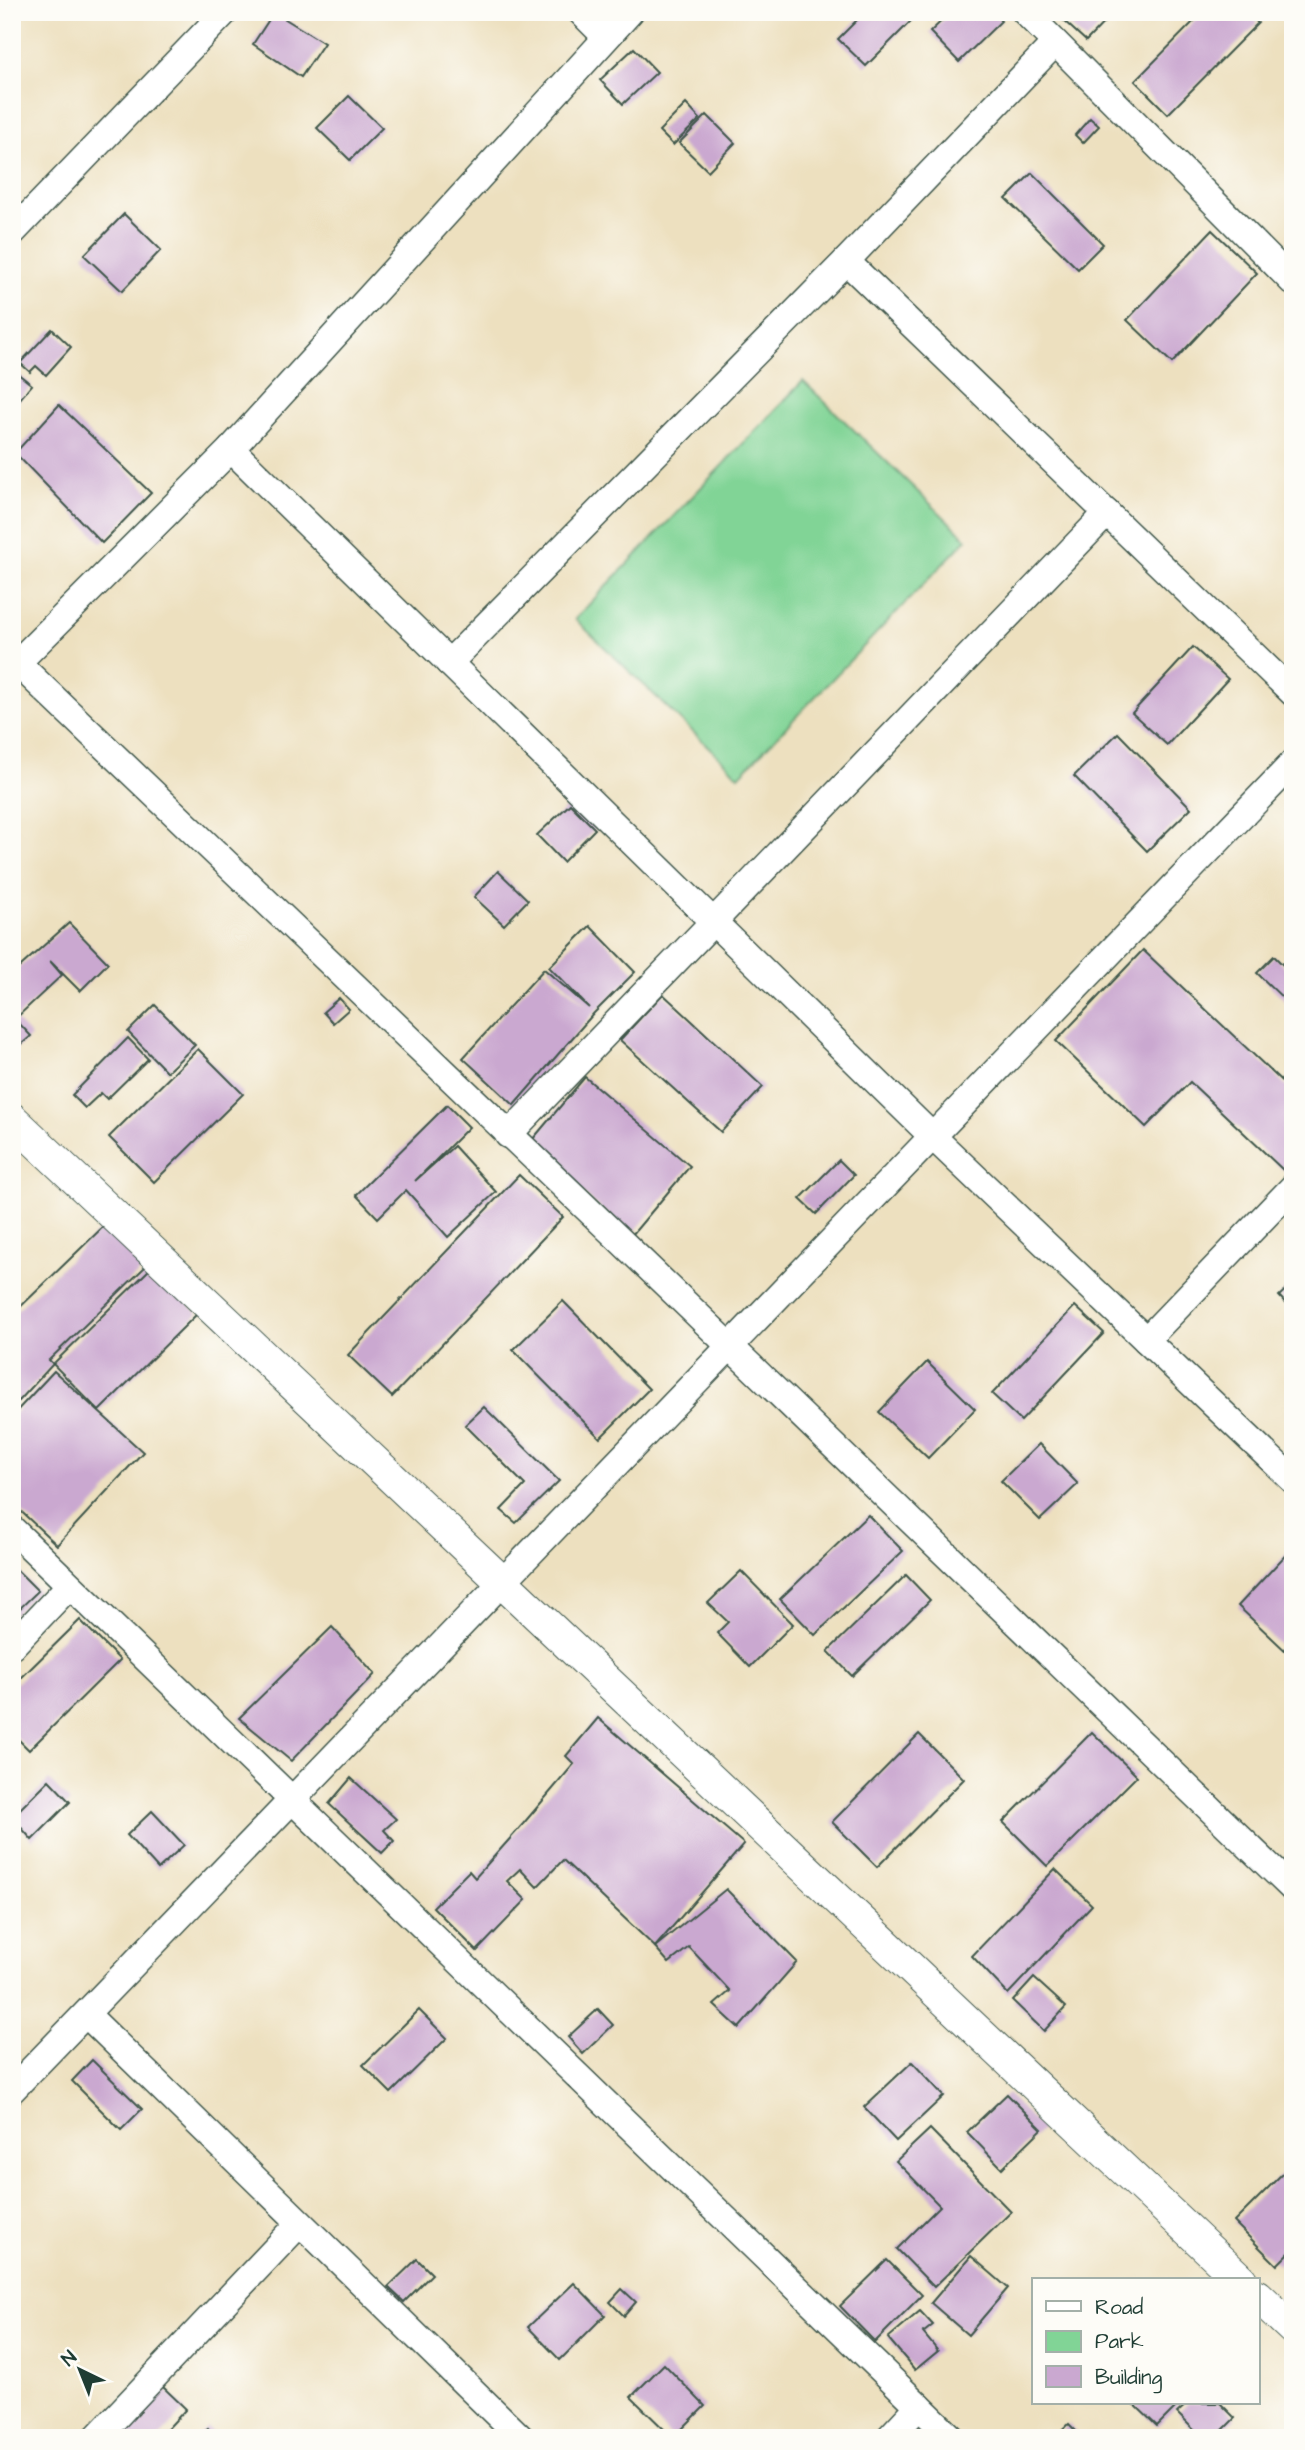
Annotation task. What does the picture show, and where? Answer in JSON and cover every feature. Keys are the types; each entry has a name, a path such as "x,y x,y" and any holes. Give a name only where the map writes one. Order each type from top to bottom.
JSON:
{"street":[{"path":"12,233 225,12"},
{"path":"581,12 606,37"},
{"path":"630,12 231,449 14,663 731,1344 1293,1889"},
{"path":"1025,12 1293,282"},
{"path":"449,663 846,261 1055,43"},
{"path":"846,261 1293,693"},
{"path":"231,449 932,1136 1293,1480"},
{"path":"508,1135 1107,513"},
{"path":"12,2090 1293,762"},
{"path":"12,1119 504,1580 1239,2278"},
{"path":"1146,1340 1293,1187"},
{"path":"12,1530 952,2438"},
{"path":"12,1646 69,1586"},
{"path":"86,2014 300,2223 508,2434"},
{"path":"96,2438 300,2223"},
{"path":"1260,2298 1293,2329"},
{"path":"889,2438 919,2406"}],"green space":[{"path":"803,381 967,539 739,776 575,619"}],"building":[{"path":"274,12 324,43 301,77 253,44"},
{"path":"865,12 920,12 866,66 838,39"},
{"path":"951,12 993,12 1001,21 959,62 930,32"},
{"path":"1071,12 1114,12 1086,41 1063,20"},
{"path":"1203,12 1247,12 1258,23 1168,114 1135,81"},
{"path":"634,48 657,72 623,104 600,80"},
{"path":"349,96 382,128 350,160 317,128"},
{"path":"686,104 700,119 673,145 659,131"},
{"path":"707,115 735,143 708,171 679,143"},
{"path":"1090,118 1099,126 1083,143 1075,135"},
{"path":"1032,173 1103,244 1078,269 1006,199"},
{"path":"124,214 161,250 122,291 84,255"},
{"path":"1212,230 1257,273 1172,363 1127,320"},
{"path":"52,329 71,347 46,375 36,366 30,372 20,363"},
{"path":"12,369 32,385 12,408"},
{"path":"59,405 151,493 102,543 15,453"},
{"path":"1193,647 1228,679 1167,745 1132,713"},
{"path":"1118,733 1191,808 1147,851 1074,776"},
{"path":"570,804 595,829 563,862 537,835"},
{"path":"498,871 528,900 504,925 474,897"},
{"path":"69,923 108,963 80,991 50,961 62,975 15,1019 31,1036 17,1048 12,1042 12,974"},
{"path":"590,926 635,972 594,1013 514,1105 463,1058 544,969 589,1008 549,967"},
{"path":"1143,950 1293,1092 1293,1160 1283,1170 1190,1082 1146,1127 1056,1041"},
{"path":"1274,956 1293,975 1293,1008 1257,973"},
{"path":"663,994 763,1087 721,1132 620,1040"},
{"path":"339,998 349,1009 333,1023 323,1012"},
{"path":"155,1005 195,1045 167,1072 128,1032"},
{"path":"128,1038 148,1059 107,1099 101,1093 85,1108 72,1095"},
{"path":"198,1049 243,1094 154,1182 109,1137"},
{"path":"585,1077 690,1166 632,1235 527,1146"},
{"path":"447,1105 469,1127 415,1181 454,1146 496,1192 448,1237 406,1190 378,1218 356,1195"},
{"path":"839,1160 854,1175 816,1214 800,1199"},
{"path":"519,1175 563,1217 392,1397 348,1355"},
{"path":"105,1225 145,1267 49,1360 53,1364 19,1401 12,1395 12,1315"},
{"path":"152,1267 198,1313 99,1411 53,1364"},
{"path":"1293,1283 1293,1311 1279,1296"},
{"path":"563,1301 649,1389 600,1438 513,1350"},
{"path":"1075,1306 1104,1333 1021,1421 992,1394"},
{"path":"927,1362 975,1409 928,1458 879,1412"},
{"path":"54,1371 143,1452 57,1545 12,1503 12,1416"},
{"path":"484,1407 559,1481 516,1523 501,1510 525,1485 465,1425"},
{"path":"1039,1444 1078,1484 1040,1520 1001,1481"},
{"path":"868,1515 903,1551 815,1635 780,1599"},
{"path":"1293,1547 1293,1658 1238,1606"},
{"path":"12,1565 38,1591 12,1616"},
{"path":"741,1571 793,1624 750,1667 717,1633 728,1622 708,1603"},
{"path":"906,1575 930,1600 852,1676 828,1651"},
{"path":"80,1620 120,1660 29,1750 12,1733 12,1687"},
{"path":"332,1627 375,1674 291,1761 239,1718"},
{"path":"598,1718 744,1844 655,1947 563,1860 537,1887 520,1869 507,1881 526,1900 477,1951 433,1907 469,1871 475,1878 523,1824 574,1764 566,1756"},
{"path":"1092,1732 1137,1776 1047,1866 1003,1822"},
{"path":"919,1734 964,1779 877,1867 832,1822"},
{"path":"351,1778 396,1819 384,1830 394,1841 382,1853 329,1804"},
{"path":"49,1780 70,1802 32,1840 12,1817"},
{"path":"152,1811 184,1845 158,1869 127,1835"},
{"path":"1055,1869 1092,1905 1008,1994 972,1956"},
{"path":"726,1889 797,1962 739,2028 714,2005 730,1991 689,1947 669,1963 655,1947"},
{"path":"1034,1978 1066,2007 1044,2031 1013,2001"},
{"path":"598,2009 613,2025 583,2054 568,2037"},
{"path":"419,2010 447,2038 391,2093 363,2065"},
{"path":"92,2060 142,2109 121,2130 72,2081"},
{"path":"912,2062 944,2096 896,2141 864,2107"},
{"path":"1007,2094 1042,2129 1002,2168 967,2132"},
{"path":"930,2129 1011,2212 934,2287 897,2249 940,2206 896,2161"},
{"path":"1293,2163 1293,2249 1277,2265 1234,2222"},
{"path":"971,2256 1008,2288 968,2335 931,2303"},
{"path":"417,2259 432,2274 404,2302 388,2287"},
{"path":"887,2260 922,2295 875,2342 840,2306"},
{"path":"574,2283 605,2315 560,2360 528,2327"},
{"path":"622,2289 636,2302 624,2316 610,2302"},
{"path":"920,2311 933,2325 923,2333 938,2351 915,2370 888,2338"},
{"path":"664,2364 705,2406 673,2438 631,2397"},
{"path":"162,2386 186,2409 159,2438 118,2438 116,2436"},
{"path":"1134,2404 1179,2404 1157,2426"},
{"path":"1187,2404 1221,2404 1235,2418 1215,2438 1202,2438 1177,2413"},
{"path":"1069,2424 1083,2438 1054,2438"},
{"path":"208,2428 216,2438 196,2438"}]}
